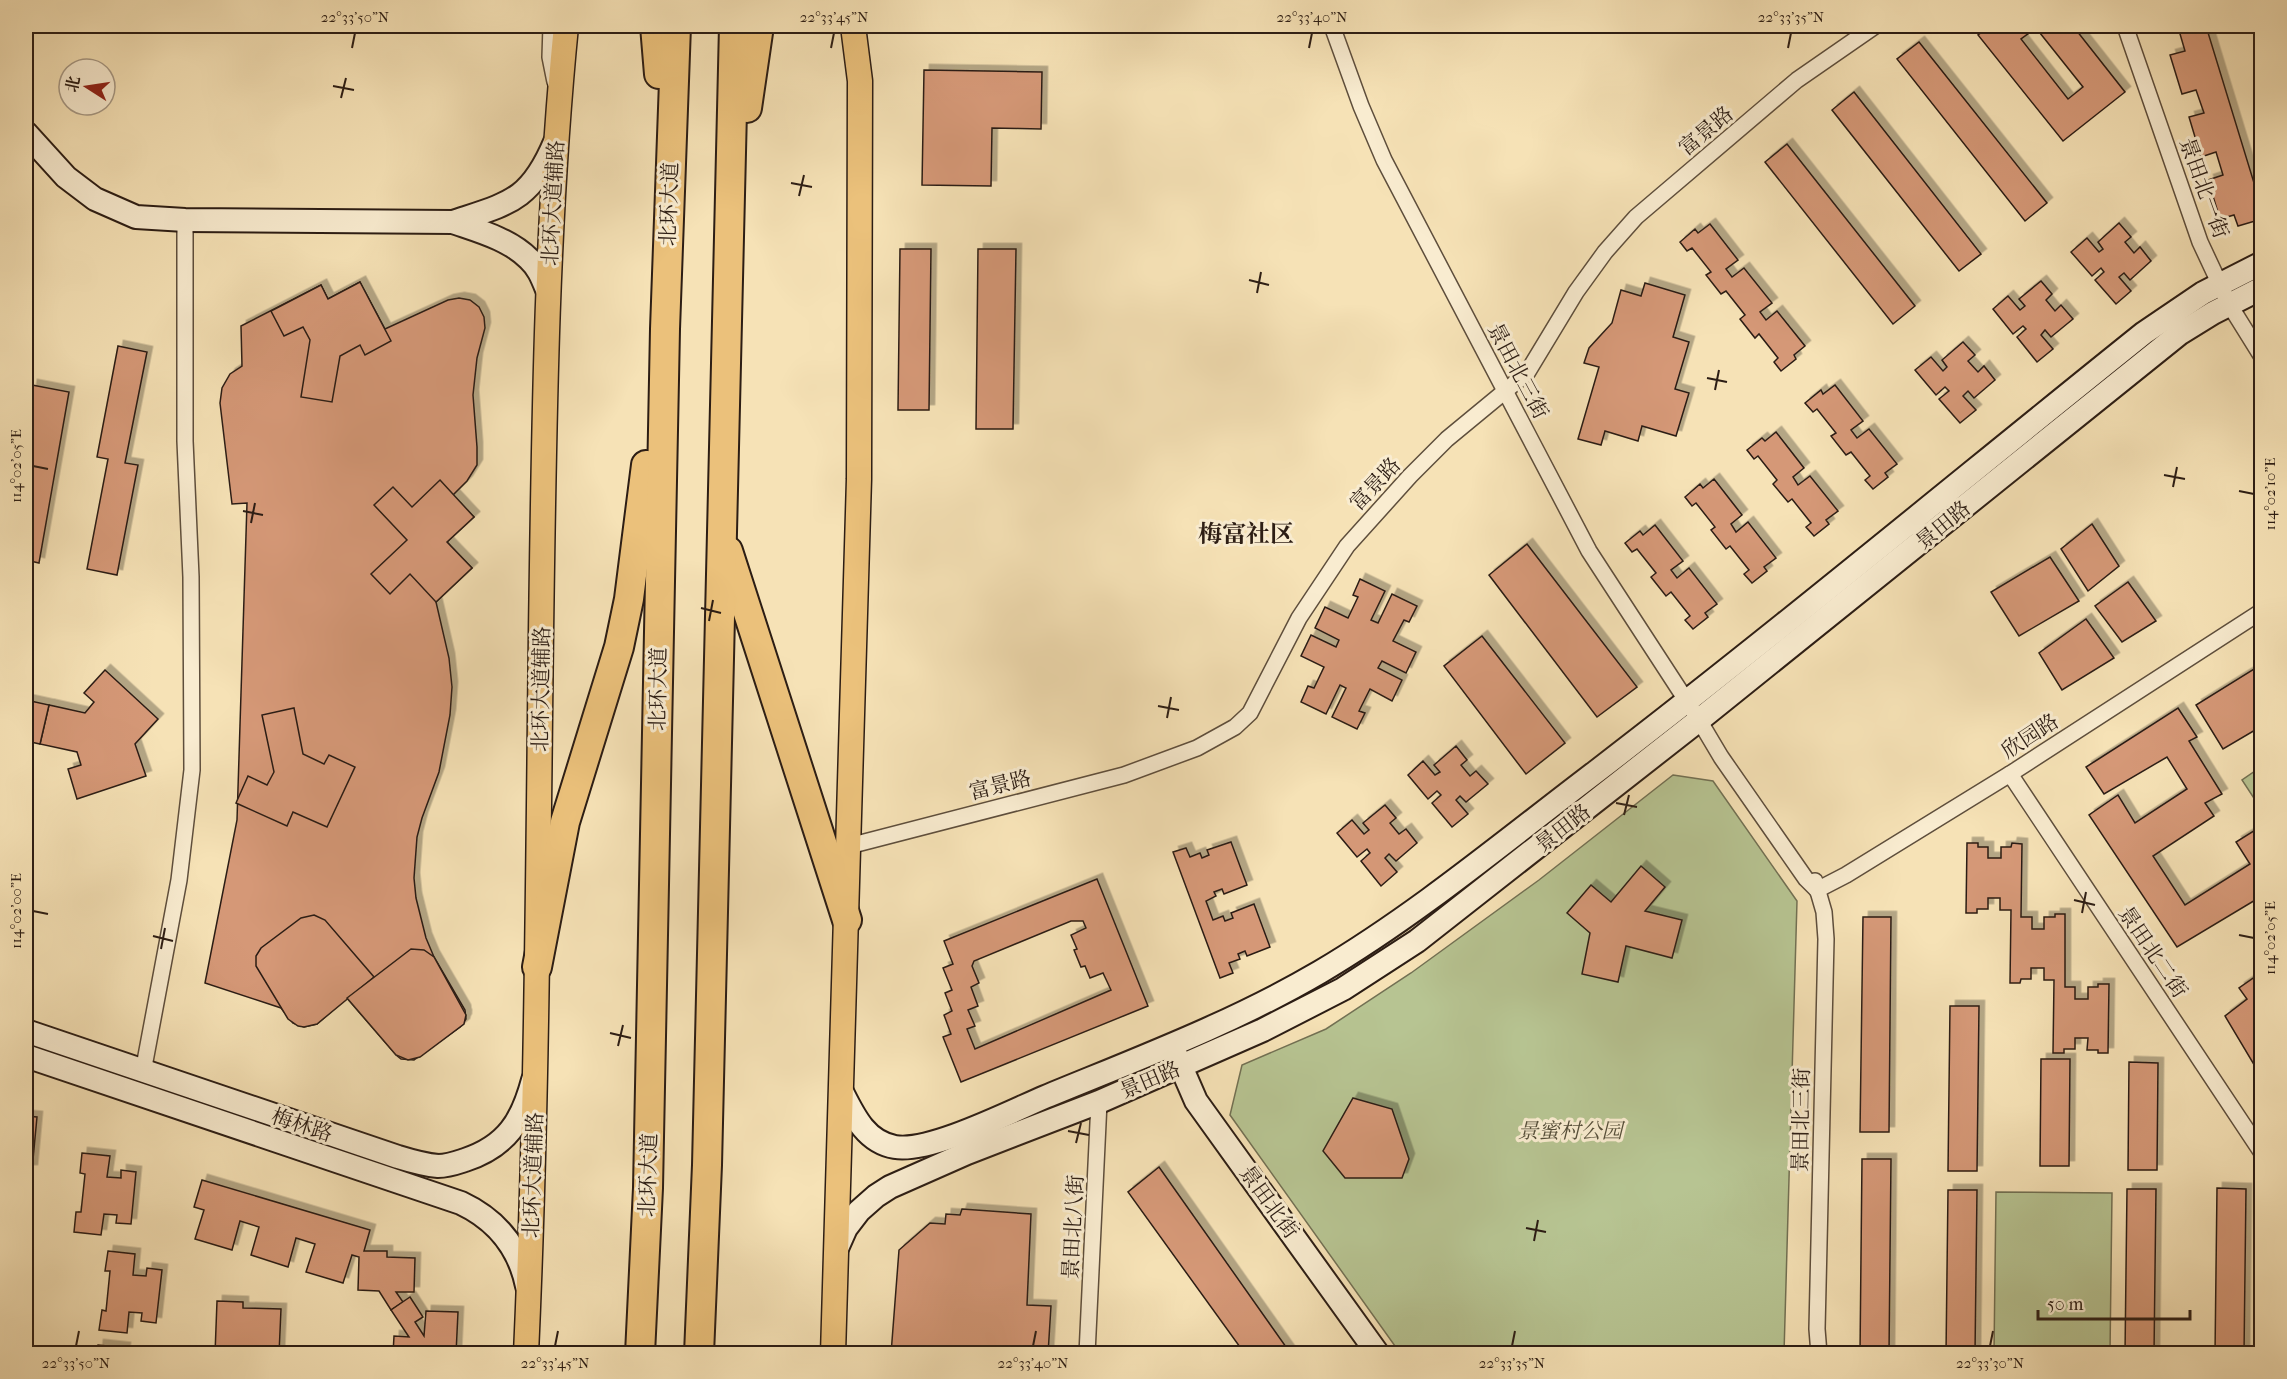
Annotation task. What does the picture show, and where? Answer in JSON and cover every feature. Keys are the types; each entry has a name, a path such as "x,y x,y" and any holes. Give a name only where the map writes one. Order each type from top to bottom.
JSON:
{"highway":[{"path":"655,26 670,202"},
{"name":"北环大道","path":"640,1353 648,1176 665,329 676,26"},
{"path":"699,1353 707,1165 734,26"},
{"path":"731,180 751,85 759,26"},
{"path":"537,967 565,822 619,647 629,599 665,329"},
{"path":"721,529 847,920"}],"main road":[{"name":"北环大道辅路","path":"526,1353 536,1070 548,292 558,101 566,26"},
{"path":"833,1353 838,1246 858,479 860,81 853,26"},
{"path":"26,133 66,177 95,199 136,217 185,220 453,222 494,236 529,259 540,272 548,292"},
{"path":"453,222 499,207 518,198 545,166 557,137"},
{"name":"景田路","path":"838,1246 846,1228 859,1211 890,1187 967,1153 1099,1102 1180,1067 1323,1000 1417,941 1699,720 2179,334 2262,263"},
{"name":"景田路","path":"842,1092 863,1128 877,1141 900,1148 919,1147 959,1133 1172,1045 1305,980 1356,950 1437,893 1686,702 2168,315 2224,294 2262,288"},
{"name":"梅林路","path":"26,1031 398,1157 441,1166 482,1154 504,1139 523,1108 536,1070"},
{"name":"景田北街","path":"1172,1045 1196,1101 1378,1353"},
{"name":"梅林路","path":"26,1056 461,1203 480,1213 502,1231 515,1250 529,1296"}],"street":[{"path":"551,26 550,57 558,101"},
{"path":"859,26 860,81"},
{"name":"景田北三街","path":"1332,26 1361,106 1384,160 1589,551 1721,757 1806,879 1817,890 1824,912 1826,939 1817,1329 1819,1353"},
{"name":"富景路","path":"849,846 1124,775 1197,748 1235,727 1250,713 1299,618 1347,546 1447,439 1527,373 1576,292 1605,252 1636,217 1797,80 1875,26"},
{"name":"景田北一街","path":"2125,26 2200,242 2224,294 2262,357"},
{"path":"143,1072 179,880 192,771 191,577 185,441 185,220"},
{"name":"欣园路","path":"1817,890 1846,875 2010,774 2262,611"},
{"name":"景田北二街","path":"2010,774 2262,1153"},
{"name":"景田北八街","path":"1087,1353 1099,1102"}],"green space":[{"path":"2261,767 2261,809 2242,780"},
{"name":"景蜜村公园","path":"1673,775 1713,781 1797,901 1784,1353 1400,1353 1230,1115 1242,1065 1326,1029 1411,973 1539,880"},
{"path":"1996,1192 2112,1193 2110,1353 1994,1353"}],"building":[{"path":"1990,26 2073,26 2125,92 2063,141 1978,35","holes":["2036,28 2083,87 2068,99 2021,39"]},
{"path":"2159,26 2206,26 2262,209 2262,219 2238,226 2234,215 2220,219 2208,180 2223,175 2216,152 2201,157 2189,117 2204,113 2196,90 2182,94 2170,55 2185,51 2178,27 2161,33"},
{"path":"1919,42 2047,203 2025,221 1897,59"},
{"path":"924,70 1042,72 1041,129 992,128 991,186 922,185"},
{"path":"1854,92 1981,254 1959,271 1832,110"},
{"path":"1787,144 1915,306 1893,324 1765,162"},
{"path":"2119,223 2131,237 2125,242 2134,253 2140,247 2151,261 2130,280 2124,273 2119,277 2131,291 2116,304 2095,280 2104,272 2101,268 2092,276 2071,252 2087,238 2099,252 2103,249 2098,242"},
{"path":"1710,224 1738,260 1726,269 1732,277 1744,268 1772,303 1760,312 1766,320 1777,311 1805,346 1794,355 1796,359 1781,371 1774,362 1778,358 1759,334 1755,338 1740,319 1745,315 1726,291 1721,294 1706,275 1711,272 1692,248 1687,251 1680,242 1695,229 1698,233"},
{"path":"900,249 931,249 929,410 898,410"},
{"path":"978,249 1016,249 1013,429 976,429"},
{"path":"2041,281 2052,294 2046,300 2055,311 2061,305 2073,319 2051,337 2045,330 2041,335 2053,349 2037,362 2017,337 2026,329 2023,326 2013,334 1993,309 2008,296 2020,310 2025,306 2019,299"},
{"path":"360,282 385,329 448,300 459,298 470,300 479,307 484,317 485,328 477,358 473,395 477,465 467,481 453,495 474,517 447,542 472,568 436,602 449,658 452,687 450,715 439,772 417,837 414,878 416,898 426,938 434,957 465,1010 466,1019 460,1027 414,1060 401,1059 396,1055 347,998 317,1024 304,1027 293,1023 281,1008 205,983 237,820 247,503 232,504 220,403 222,388 230,374 242,366 241,326 321,285 328,299"},
{"path":"360,282 391,341 365,355 360,345 340,356 332,402 301,397 310,340 303,327 284,336 271,311 321,285 328,299"},
{"path":"1645,283 1685,295 1673,337 1689,342 1675,389 1689,393 1676,436 1642,426 1638,441 1605,431 1601,445 1578,439 1599,367 1584,363 1589,348 1612,323 1621,290 1641,296"},
{"path":"1963,342 1975,355 1968,361 1978,372 1984,366 1995,380 1974,398 1968,391 1963,396 1976,410 1960,423 1939,399 1949,391 1945,387 1936,395 1915,370 1931,357 1943,371 1947,367 1942,360"},
{"path":"118,346 147,352 125,463 138,465 117,575 87,569 108,459 97,457"},
{"path":"32,385 69,392 39,563 26,560 26,423"},
{"path":"1835,385 1863,421 1851,430 1857,438 1869,429 1897,464 1885,473 1888,477 1873,489 1865,480 1870,476 1851,452 1846,455 1831,436 1836,433 1817,409 1813,412 1805,403 1821,390 1823,394"},
{"path":"1776,432 1804,468 1793,477 1798,485 1810,476 1838,511 1826,520 1829,524 1814,536 1806,527 1811,523 1792,499 1788,502 1773,484 1777,480 1758,456 1754,459 1747,450 1762,438 1765,441"},
{"path":"1714,479 1742,515 1731,524 1736,532 1748,522 1776,558 1764,567 1767,571 1752,583 1744,574 1749,570 1730,546 1726,549 1711,530 1715,527 1696,503 1692,506 1685,497 1700,484 1703,488"},
{"path":"440,480 474,517 447,542 472,568 436,602 410,574 390,594 371,574 407,540 374,505 393,487 412,507"},
{"path":"2092,524 2119,566 2088,591 2061,549"},
{"path":"1655,525 1683,561 1671,570 1677,578 1689,568 1717,604 1705,613 1708,617 1693,629 1685,620 1690,616 1671,592 1666,596 1651,577 1656,573 1637,549 1632,552 1625,543 1640,531 1643,535"},
{"path":"1527,544 1637,687 1597,717 1489,575"},
{"path":"2050,557 2079,601 2019,636 1991,592"},
{"path":"1360,579 1385,591 1371,620 1378,623 1392,594 1417,606 1409,622 1404,620 1393,641 1416,652 1406,673 1382,661 1378,668 1402,680 1392,701 1370,689 1359,711 1365,713 1357,729 1332,717 1346,688 1340,685 1326,714 1301,702 1308,686 1314,688 1324,667 1301,656 1311,635 1336,647 1339,640 1315,628 1325,607 1348,618 1358,597 1353,595"},
{"path":"2128,582 2156,621 2122,642 2095,606"},
{"path":"2086,619 2114,658 2062,690 2039,653"},
{"path":"1482,636 1565,743 1526,774 1444,666"},
{"path":"2262,664 2262,726 2223,749 2196,705"},
{"path":"105,670 158,719 135,744 146,776 77,799 68,769 81,765 77,752 40,744 49,705 85,713 94,702 84,693"},
{"path":"26,700 49,705 40,744 26,741"},
{"path":"294,708 303,754 324,764 329,755 355,767 327,827 293,812 287,826 236,803 248,776 267,785 274,772 262,715"},
{"path":"2178,708 2197,737 2189,741 2222,794 2205,803 2214,816 2153,856 2185,905 2250,864 2236,842 2260,827 2262,896 2177,947 2089,815 2118,795 2135,823 2187,789 2167,757 2104,794 2086,767"},
{"path":"1456,746 1467,760 1461,765 1470,776 1476,771 1488,784 1466,802 1460,796 1456,800 1468,814 1452,827 1432,803 1441,795 1437,791 1428,799 1408,775 1423,761 1435,775 1440,772 1434,765"},
{"path":"1385,805 1396,818 1390,823 1399,834 1406,829 1417,843 1396,861 1389,854 1385,858 1397,872 1381,886 1361,861 1370,853 1367,849 1357,857 1337,833 1352,820 1364,834 1369,830 1363,823"},
{"path":"1231,842 1247,885 1224,894 1222,889 1214,892 1216,896 1206,901 1213,920 1223,916 1225,921 1233,918 1231,913 1254,904 1270,947 1247,956 1245,951 1238,954 1240,959 1229,963 1233,973 1220,978 1173,852 1186,848 1190,857 1200,853 1202,858 1209,855 1207,850"},
{"path":"1967,843 1978,843 1978,847 1988,847 1988,858 2001,858 2001,847 2011,847 2012,843 2022,844 2021,917 2032,917 2032,929 2044,929 2044,917 2065,914 2065,987 2075,987 2075,999 2088,999 2088,987 2109,984 2108,1053 2087,1050 2088,1038 2075,1038 2075,1049 2064,1049 2064,1053 2053,1053 2054,980 2044,980 2044,968 2031,968 2031,979 2021,979 2020,983 2010,983 2011,910 2000,910 2000,898 1988,898 1988,909 1977,909 1977,913 1966,913"},
{"path":"1641,866 1665,887 1645,911 1682,920 1672,958 1626,946 1618,982 1582,974 1590,933 1567,913 1591,885 1611,902"},
{"path":"1097,879 1148,1006 961,1082 943,1037 951,1034 944,1015 952,1011 945,993 952,990 943,968 953,964 944,941","holes":["1071,921 1083,921 1086,928 1071,935 1077,949 1074,950 1081,967 1085,966 1090,978 1103,973 1111,990 975,1049 967,1029 975,1026 968,1010 978,1006 971,987 979,983 972,966 974,961"]},
{"path":"314,915 325,920 374,977 317,1024 304,1027 288,1019 256,966 256,956 261,948 301,918"},
{"path":"1863,917 1891,917 1889,1132 1860,1132"},
{"path":"411,949 424,950 434,957 466,1015 464,1024 420,1057 408,1060 396,1055 347,998"},
{"path":"2262,972 2262,1078 2225,1016 2247,999 2239,988"},
{"path":"1950,1006 1979,1006 1977,1171 1948,1171"},
{"path":"2041,1059 2070,1059 2069,1166 2040,1166"},
{"path":"2129,1062 2158,1063 2157,1170 2128,1170"},
{"path":"1353,1098 1392,1109 1409,1159 1402,1178 1345,1178 1323,1151"},
{"path":"26,1116 37,1117 32,1170 26,1170"},
{"path":"82,1153 110,1156 107,1177 121,1178 121,1170 136,1172 131,1224 116,1223 117,1215 104,1214 101,1235 74,1232 76,1212 81,1212 85,1174 80,1173"},
{"path":"1862,1159 1891,1159 1889,1354 1860,1354"},
{"path":"1159,1167 1291,1354 1245,1354 1128,1192"},
{"path":"202,1180 370,1230 364,1251 387,1251 387,1257 415,1258 414,1292 396,1292 403,1302 391,1310 379,1291 358,1290 359,1257 352,1255 343,1283 306,1272 315,1244 296,1238 288,1267 251,1255 259,1227 240,1221 232,1250 195,1239 204,1210 194,1207"},
{"path":"2217,1188 2246,1189 2244,1354 2215,1354"},
{"path":"2127,1189 2156,1189 2154,1354 2125,1354"},
{"path":"1948,1190 1977,1190 1975,1354 1946,1354"},
{"path":"962,1209 1031,1214 1027,1305 1051,1306 1048,1354 891,1354 899,1250 930,1223 945,1224 946,1214 960,1215"},
{"path":"108,1251 135,1254 133,1275 146,1276 147,1268 162,1270 156,1323 141,1321 142,1313 129,1312 127,1333 99,1330 102,1310 106,1311 110,1271 105,1271"},
{"path":"410,1297 423,1317 415,1322 424,1336 426,1311 458,1312 456,1354 393,1354 394,1336 409,1337 391,1310"},
{"path":"217,1301 243,1302 243,1308 281,1309 279,1354 215,1354"},
{"path":"98,1345 125,1348 124,1354 97,1354"}],"district":[{"name":"梅富社区","path":"1246,534"}]}
